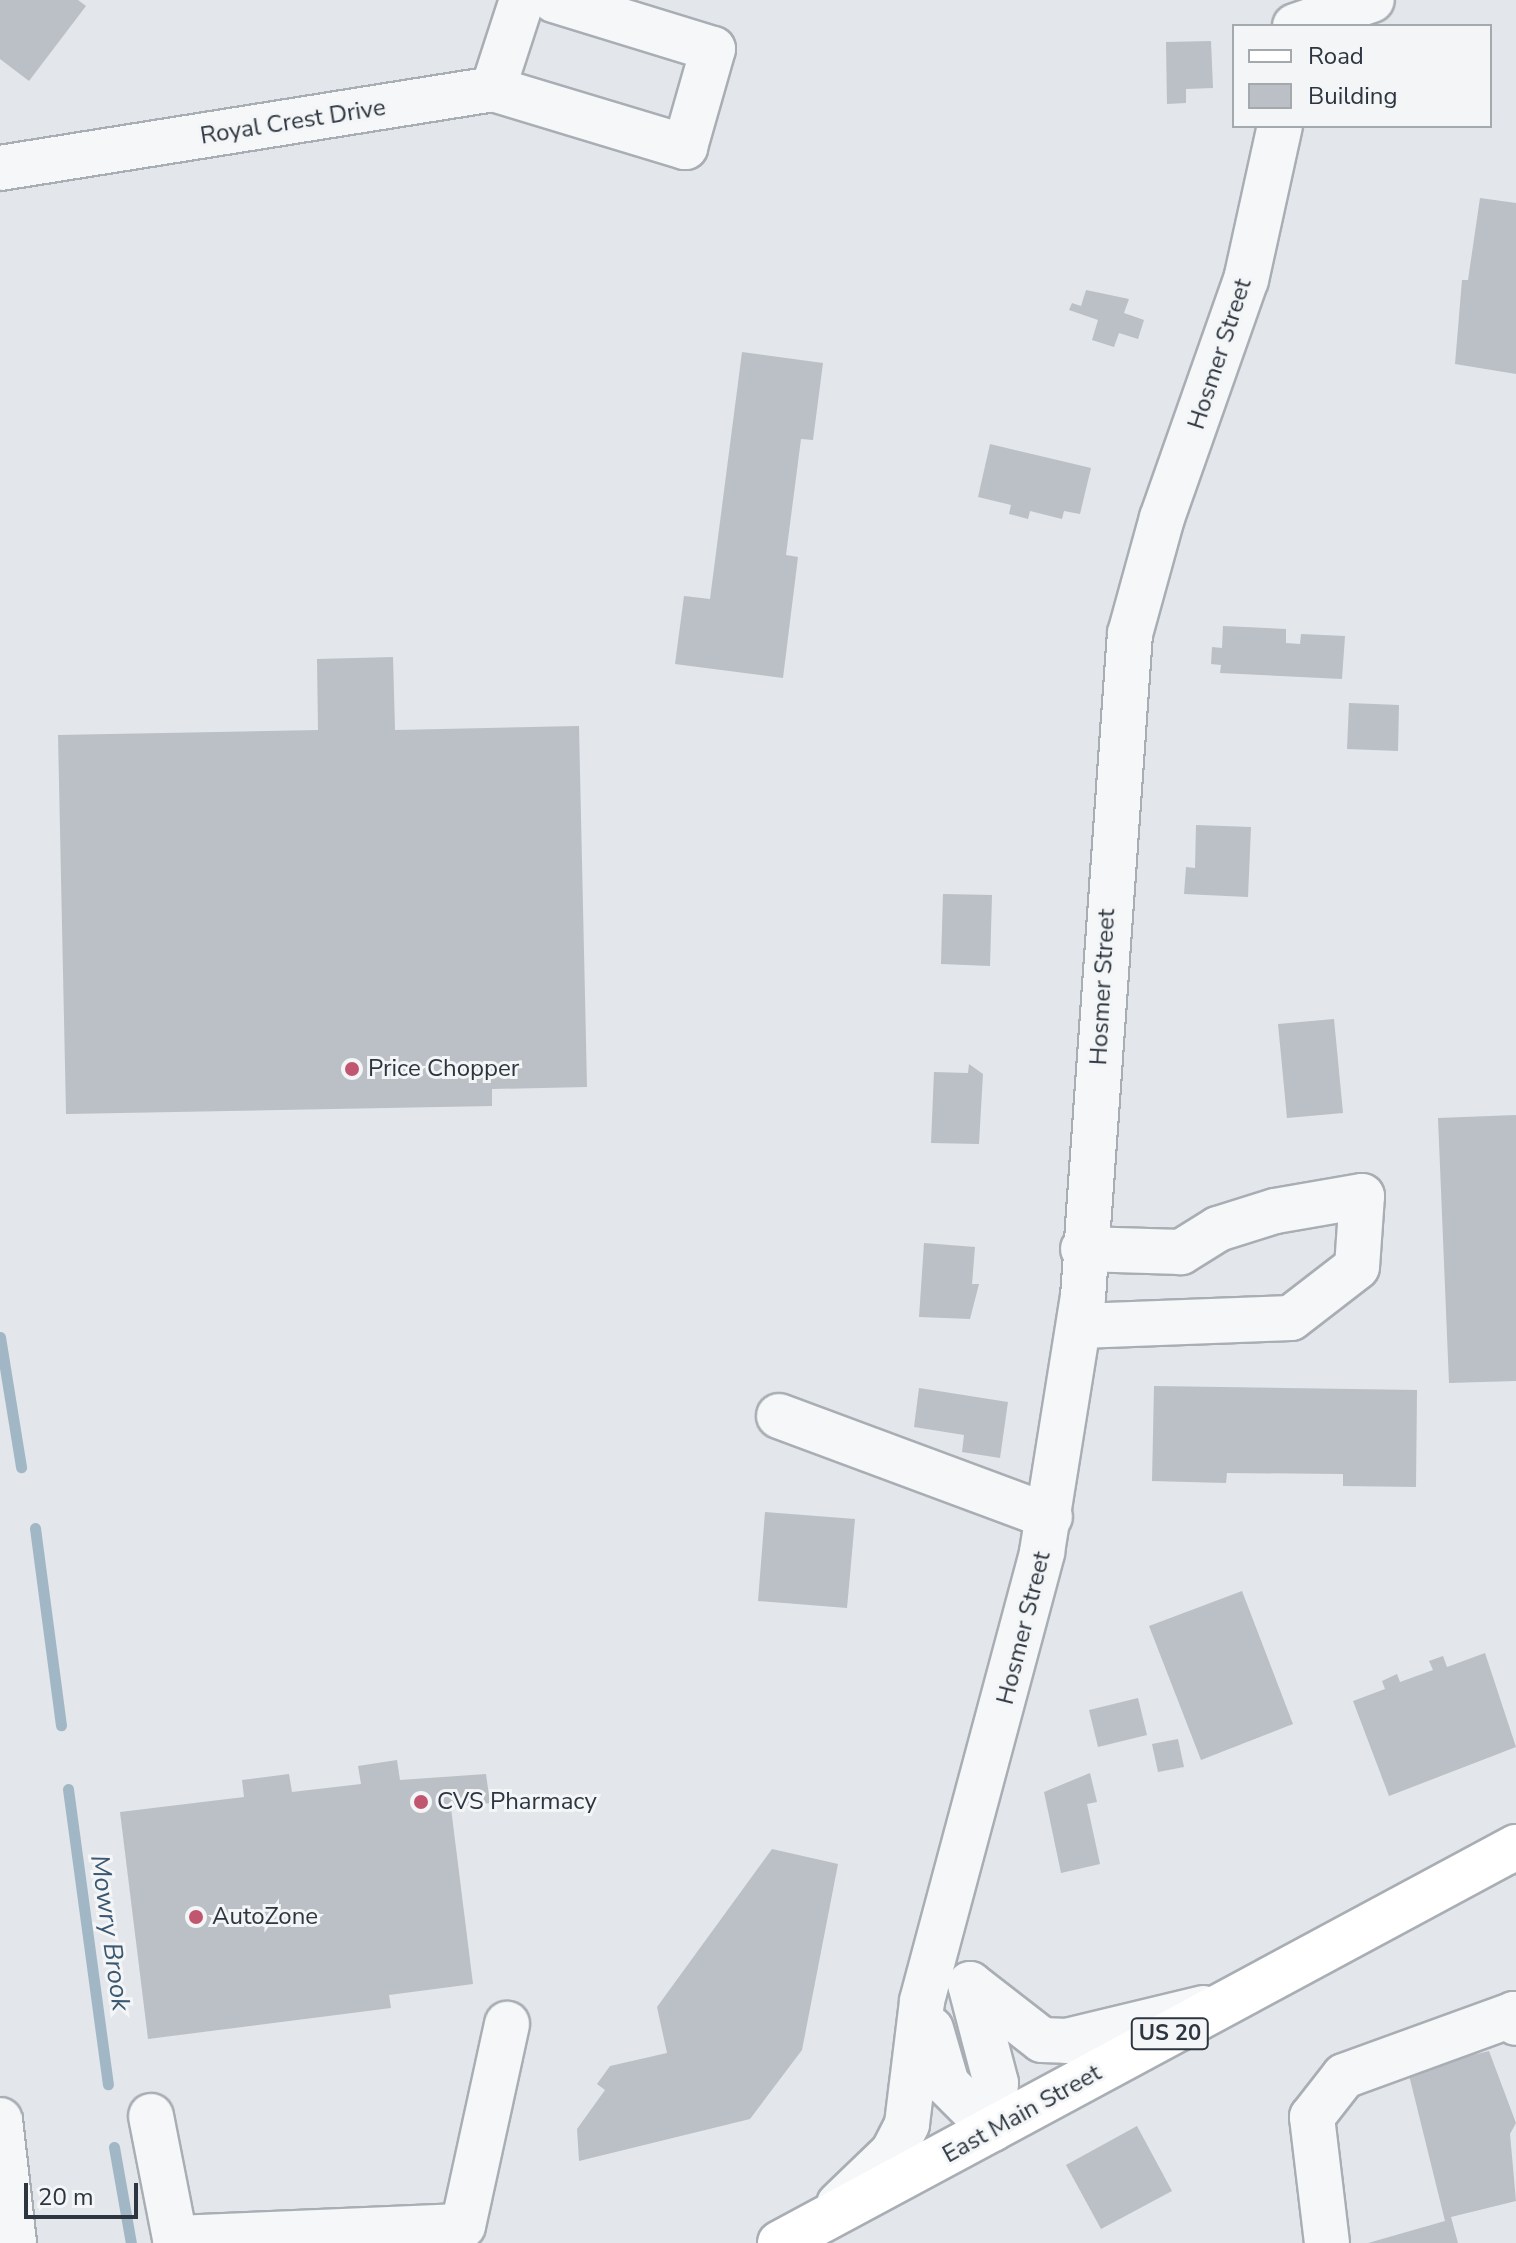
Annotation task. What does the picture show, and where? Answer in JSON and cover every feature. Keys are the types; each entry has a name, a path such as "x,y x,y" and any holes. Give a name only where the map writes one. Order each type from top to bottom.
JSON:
{"main road":[{"name":"East Main Street","path":"780,2243 1516,1847"}],"street":[{"path":"522,0 493,89 685,147 713,49 554,0"},
{"path":"1290,0 1292,24"},
{"path":"1298,24 1372,0"},
{"name":"Royal Crest Drive","path":"0,168 493,89"},
{"name":"Hosmer Street","path":"823,2220 893,2152 907,2124 922,2001 964,1857 1050,1517 1080,1326 1083,1249 1130,634 1162,518 1246,280 1280,128"},
{"path":"1080,1326 1291,1318 1357,1267 1362,1196 1275,1211 1218,1229 1181,1252 1083,1249"},
{"path":"779,1416 1050,1517"},
{"name":"Hosmer Street","path":"964,1857 970,1984 996,2083 992,2129"},
{"path":"970,1984 1042,2040 1067,2041 1232,2001"},
{"path":"922,2001 947,2084 992,2129"},
{"path":"1327,2243 1312,2117 1344,2076 1514,2014 1516,2023"},
{"path":"151,2116 175,2238 463,2226 507,2024"},
{"path":"0,2120 14,2243"}],"building":[{"path":"0,0 78,0 86,6 29,81 0,59"},
{"path":"1211,41 1213,88 1186,89 1186,103 1167,104 1166,42"},
{"path":"1480,198 1516,203 1516,374 1455,364 1462,280 1468,280"},
{"path":"1086,290 1129,299 1124,313 1144,320 1138,339 1119,333 1114,347 1092,340 1098,320 1069,310 1072,303 1081,306"},
{"path":"742,352 823,363 813,440 801,439 786,555 798,557 783,678 675,664 684,596 710,599"},
{"path":"990,444 1091,468 1080,514 1064,511 1062,519 1030,511 1028,519 1009,514 1011,505 978,497"},
{"path":"1223,626 1286,629 1286,643 1300,644 1301,634 1345,636 1342,679 1220,673 1221,665 1211,664 1212,647 1222,648"},
{"path":"393,657 395,730 579,726 587,1087 492,1089 492,1106 66,1114 58,735 318,730 317,659"},
{"path":"1349,703 1399,705 1398,751 1347,749"},
{"path":"1196,825 1251,827 1248,897 1184,894 1186,867 1195,868"},
{"path":"943,894 992,895 990,966 941,964"},
{"path":"1334,1019 1343,1113 1287,1118 1278,1024"},
{"path":"969,1064 983,1074 979,1144 931,1143 934,1072 968,1073"},
{"path":"1516,1115 1516,1381 1449,1383 1438,1118"},
{"path":"924,1243 975,1247 972,1284 979,1284 970,1319 919,1317"},
{"path":"1154,1386 1417,1390 1416,1487 1343,1486 1343,1474 1227,1473 1226,1483 1152,1481"},
{"path":"919,1388 1008,1402 1000,1458 962,1452 964,1435 914,1427"},
{"path":"765,1512 855,1519 847,1608 758,1601"},
{"path":"1242,1591 1293,1724 1201,1760 1149,1626"},
{"path":"1485,1653 1516,1747 1389,1796 1353,1701 1385,1689 1382,1681 1397,1674 1400,1682 1433,1670 1429,1661 1443,1656 1447,1667"},
{"path":"1138,1698 1147,1735 1098,1747 1089,1710"},
{"path":"1178,1739 1184,1767 1158,1772 1152,1744"},
{"path":"397,1760 400,1780 486,1774 490,1803 451,1808 473,1984 389,1995 391,2008 148,2039 120,1812 244,1797 242,1780 289,1774 292,1792 361,1784 358,1766"},
{"path":"1090,1773 1097,1802 1087,1804 1100,1864 1061,1873 1044,1792"},
{"path":"772,1849 838,1864 802,2050 750,2119 579,2161 577,2129 605,2090 597,2084 610,2066 667,2053 657,2007"},
{"path":"1489,2051 1516,2123 1510,2134 1516,2201 1451,2217 1458,2243 1368,2243 1445,2221 1408,2071"},
{"path":"1137,2126 1172,2191 1101,2229 1066,2165"}],"waterway":[{"name":"Mowry Brook","path":"0,1337 21,1467"},
{"name":"Mowry Brook","path":"35,1528 61,1725"},
{"name":"Mowry Brook","path":"68,1789 108,2084"},
{"name":"Mowry Brook","path":"114,2147 131,2243"}],"place":[{"name":"Price Chopper","path":"352,1069"},
{"name":"CVS Pharmacy","path":"421,1802"},
{"name":"AutoZone","path":"196,1917"}]}
